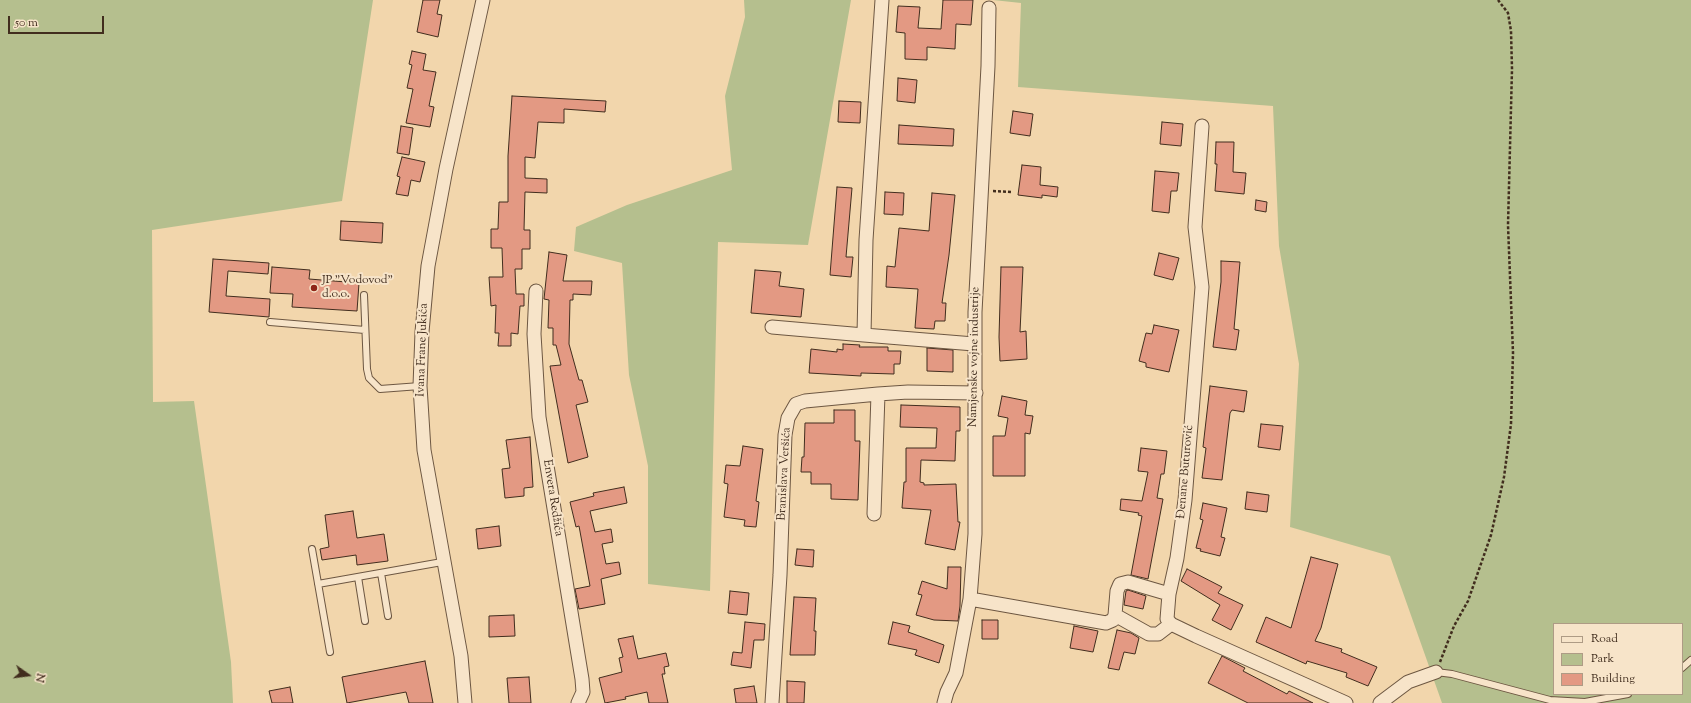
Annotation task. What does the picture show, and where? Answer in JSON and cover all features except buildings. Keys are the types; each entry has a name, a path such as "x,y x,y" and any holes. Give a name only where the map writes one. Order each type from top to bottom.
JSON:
{"street":[{"name":"Ivana Frane Jukića","path":"465,703 461,656 442,562 424,450 420,386 422,332 428,266 446,169 483,0"},
{"path":"864,335 866,240 882,0"},
{"name":"Namjenske vojne industrije","path":"944,703 947,692 956,673 970,599 975,534 976,393 974,344 988,66 989,8"},
{"name":"Đenane Buturović","path":"1171,624 1167,619 1166,612 1177,558 1185,500 1202,287 1195,227 1202,126"},
{"name":"Envera Redžića","path":"536,291 534,334 539,417 582,679 583,692 579,702"},
{"path":"772,327 974,344"},
{"name":"Branislava Veršića","path":"772,703 780,575 785,435 788,418 796,404 805,401 908,392 976,393"},
{"path":"874,514 878,394"},
{"path":"970,599 1098,623 1106,623 1113,620 1115,615 1117,590 1120,584 1128,582 1169,594"},
{"path":"1115,615 1149,634 1158,634 1171,624 1346,703"},
{"path":"1380,703 1408,682 1436,672"}],"lane":[{"path":"364,296 367,369 369,378 374,385 380,388 420,386"},
{"path":"270,322 365,330"},
{"path":"312,548 330,652"},
{"path":"318,584 442,562"},
{"path":"381,572 388,616"},
{"path":"358,577 365,621"},
{"path":"1683,667 1691,660"},
{"path":"1436,672 1452,674 1550,700 1585,702 1623,695"}],"path":[{"path":"1436,672 1454,626 1468,601 1482,566 1491,535 1504,477 1511,424 1513,353 1508,225 1512,69 1511,31 1508,13 1498,0"},
{"path":"981,190 1011,192"}],"green space":[{"path":"0,0 373,0 342,201 152,230 153,402 194,401 231,662 233,703 0,703"},
{"path":"744,0 851,0 808,245 718,242 710,591 648,584 648,466 629,375 622,263 574,251 576,227 627,205 732,170 725,96 745,17"},
{"path":"993,0 1691,0 1691,703 1442,703 1390,556 1290,527 1299,364 1279,246 1273,106 1018,87 1021,3"}],"place":[{"name":"JP \"Vodovod\" d.o.o.","path":"314,288"}]}
